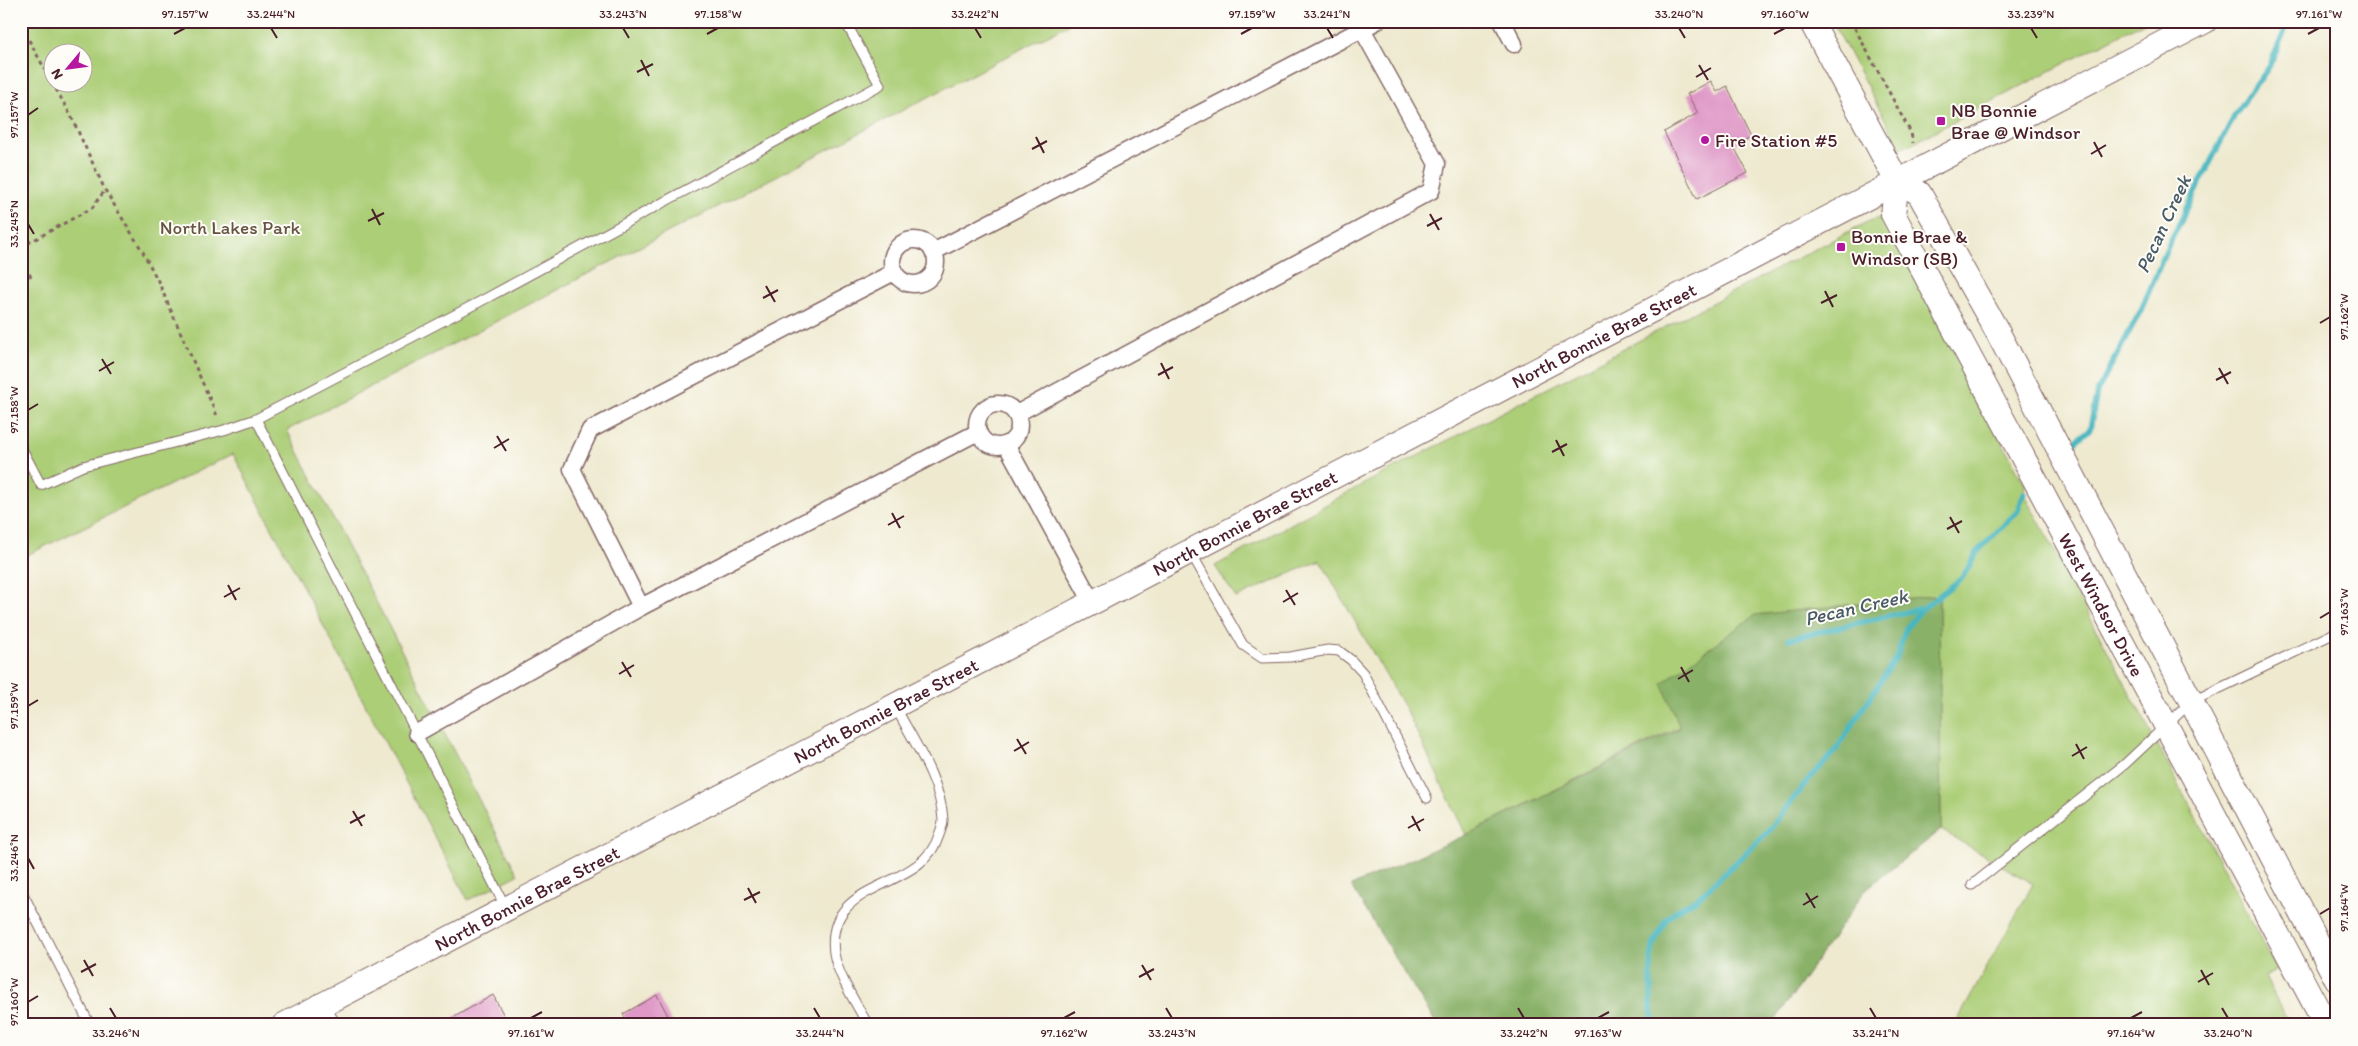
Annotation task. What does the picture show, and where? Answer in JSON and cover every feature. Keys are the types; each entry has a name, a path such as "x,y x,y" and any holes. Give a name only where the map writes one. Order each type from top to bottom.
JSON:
{"main road":[{"path":"1811,21 1898,181"},
{"name":"North Bonnie Brae Street","path":"284,1025 2205,21"},
{"name":"West Windsor Drive","path":"2326,1025 1893,214 1898,181 1920,193 1997,331 2337,980"}],"street":[{"path":"1502,21 1514,44"},
{"path":"933,252 1370,25 1437,164 1431,191 1016,414"},
{"path":"907,241 922,242 933,252 936,258 934,272 924,282 918,284 904,282 894,272 892,258 895,251 907,241"},
{"path":"642,607 572,469 590,430 894,272"},
{"path":"991,404 1005,405 1016,414 1019,428 1016,435 1006,444 993,445 987,443 978,432 977,419 985,408 991,404"},
{"path":"417,733 642,607 978,432"},
{"path":"1006,444 1092,602"}],"lane":[{"path":"21,447 41,484 83,466 224,430 256,419 483,300 880,85 845,21"},
{"path":"256,419 507,909"},
{"path":"1190,551 1243,646 1262,658 1290,658 1328,650 1339,651 1351,660 1363,673 1427,798"},
{"path":"1972,886 2125,764 2168,726 2191,702 2337,632"},
{"path":"868,1025 834,955 833,933 841,913 855,899 922,863 936,846 943,823 940,796 894,706"},
{"path":"21,890 90,1025"},
{"path":"324,1004 336,1025"}],"path":[{"path":"1851,21 1911,133 1913,142"},
{"path":"21,26 72,116 105,190 143,252 158,281 224,430"},
{"path":"21,247 92,208 105,190"},
{"path":"21,260 31,277"}],"green space":[{"name":"North Lakes Park","path":"21,21 1075,21 287,430 518,875 468,900 233,454 21,558"},
{"path":"1832,21 2146,21 1901,149"},
{"path":"1883,217 2025,485 2024,493 2277,970 2265,977 2290,1025 1955,1025 2033,884 1941,830 1939,595 1466,835 1409,716 1320,560 1236,598 1215,566 1356,488 1869,221"},
{"path":"1939,595 1941,830 1866,889 1772,1025 1437,1025 1351,886 1466,835 1680,728 1662,683 1755,615"}],"building":[{"name":"Fire Station #5","path":"1711,81 1717,92 1727,86 1751,135 1733,145 1748,173 1697,199 1664,132 1698,113 1687,94"},
{"path":"493,995 509,1025 440,1025"},
{"path":"657,995 673,1025 629,1025 623,1014"}],"waterway":[{"name":"Pecan Creek","path":"2074,443 2090,429 2097,392 2141,310 2169,244 2236,113 2269,67 2289,21"},
{"name":"Pecan Creek","path":"1789,639 1923,608 1962,578 1978,551 2018,511 2024,493"},
{"path":"1654,1025 1651,1010 1651,957 1654,943 1665,921 1674,912 1698,898 1768,832 1807,781 1834,753 1897,656 1906,628 1923,608"}],"place":[{"name":"NB Bonnie Brae @ Windsor","path":"1941,121"},
{"name":"Fire Station #5","path":"1705,140"},
{"name":"Bonnie Brae & Windsor (SB)","path":"1841,247"}]}
